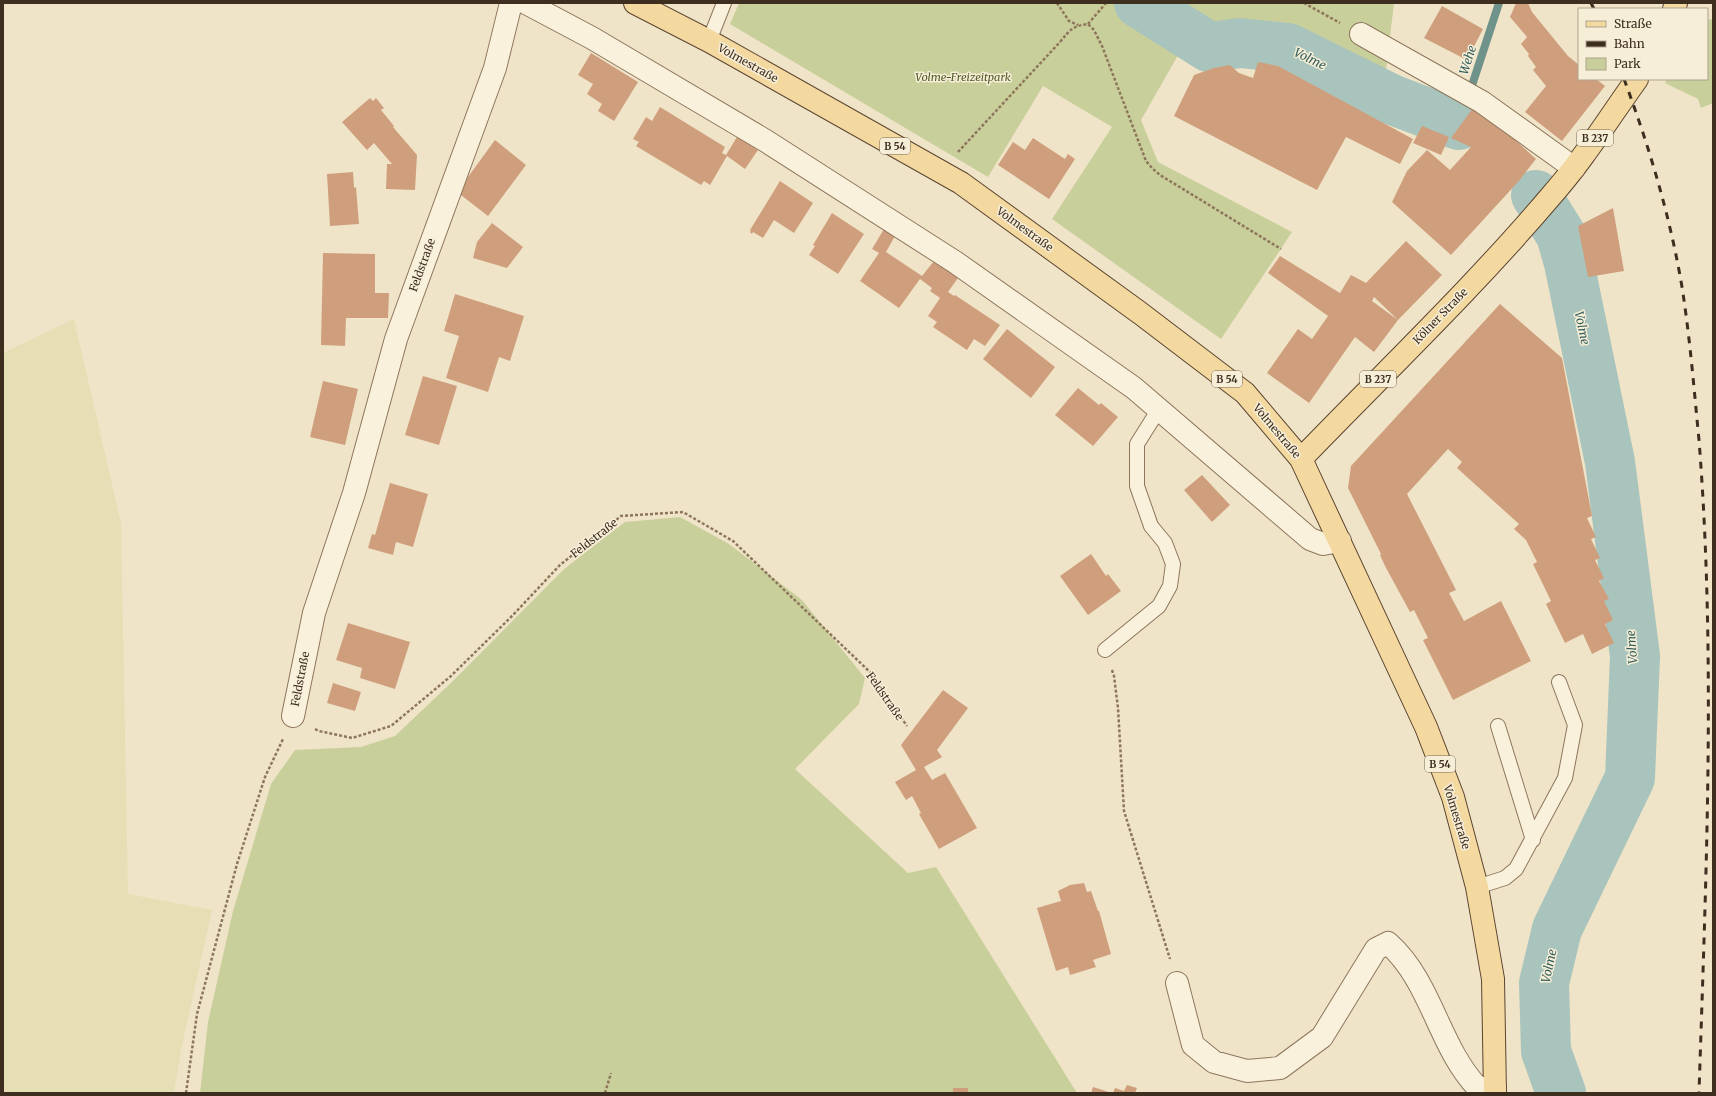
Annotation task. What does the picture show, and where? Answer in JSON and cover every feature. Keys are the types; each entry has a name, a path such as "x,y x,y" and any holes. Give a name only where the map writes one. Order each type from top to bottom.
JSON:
{"main road":[{"name":"Volmestraße","path":"635,3 709,41 961,183 1087,274 1245,393 1301,458 1428,734 1453,797 1477,887 1493,978 1495,1090"},
{"name":"Kölner Straße","path":"1301,458 1456,300 1551,196 1574,168 1636,80"}],"street":[{"name":"Feldstraße","path":"293,716 314,613 354,493 396,339 495,68 511,3"},
{"path":"526,3 592,38 785,154 955,262 1134,388 1310,539 1323,544 1340,541"},
{"path":"1361,34 1469,94 1574,168"},
{"name":"Volmestraße","path":"1177,983 1193,1045 1214,1062 1247,1071 1280,1068 1322,1037 1376,949 1388,944 1399,953 1419,984 1451,1052 1467,1077 1478,1088 1495,1090"}],"lane":[{"path":"709,41 724,3"},
{"path":"1105,650 1159,606 1170,586 1173,564 1165,542 1151,526 1137,486 1137,444 1159,409"},
{"path":"1477,887 1505,878 1516,869 1533,840 1565,778 1575,725 1559,682"},
{"path":"1498,726 1533,840"}],"path":[{"path":"1057,3 1069,21 1078,25"},
{"path":"940,171 1071,29 1078,25 1088,24 1106,3"},
{"path":"1304,3 1361,34"},
{"path":"1088,24 1094,30 1102,46 1146,162 1152,168 1281,249"},
{"name":"Feldstraße","path":"293,716 319,731 352,738 392,726 451,676 513,615 560,565 621,516 683,512 733,541 871,673 906,726"},
{"path":"1105,650 1114,676 1124,811 1177,983"},
{"path":"186,1093 197,1014 238,864 265,777 293,716"},
{"path":"605,1093 611,1073"}],"shaded area":[{"path":"74,319 121,523 128,894 212,910 181,1050 174,1093 3,1093 3,353"}],"green space":[{"name":"Volme-Freizeitpark","path":"739,3 1394,3 1386,70 1422,91 1408,124 1301,64 1232,54 1177,57 1141,120 1158,162 1292,232 1221,339 1052,219 1112,127 1043,86 988,177 730,24"},
{"path":"1713,19 1713,103 1701,108 1698,99 1665,83 1666,80 1708,80 1708,20"},
{"path":"680,517 729,544 802,600 865,678 859,704 795,769 908,873 936,867 1077,1093 200,1093 208,1022 233,911 271,784 295,750 361,747 395,736 454,680 564,569 625,522"}],"building":[{"path":"1516,3 1528,3 1532,12 1568,56 1578,64 1578,80 1597,80 1605,86 1562,141 1525,112 1546,86 1533,70 1536,67 1528,56 1529,54 1521,44 1527,37 1510,17"},
{"path":"1442,6 1483,29 1467,60 1424,38"},
{"path":"591,53 638,82 614,121 598,111 602,104 587,94 593,84 578,75"},
{"path":"1258,62 1278,66 1413,139 1400,164 1346,137 1317,190 1174,116 1194,75 1214,68 1230,65 1239,73 1253,78"},
{"path":"370,98 373,101 376,98 384,108 381,110 394,126 393,127 417,155 415,190 386,189 387,164 392,164 374,143 367,150 342,122"},
{"path":"660,107 725,147 722,153 726,155 737,137 758,150 745,169 727,156 710,185 704,181 701,185 636,146 639,142 633,139 646,117 652,121"},
{"path":"1473,108 1513,138 1536,159 1518,182 1451,255 1392,202 1407,171 1427,150 1450,170 1471,147 1451,138"},
{"path":"1422,126 1449,137 1441,155 1413,143"},
{"path":"1033,138 1065,159 1068,154 1075,159 1049,199 998,165 1013,142 1025,150"},
{"path":"495,140 526,165 488,216 457,192"},
{"path":"353,172 354,188 356,187 359,224 330,226 327,174"},
{"path":"780,181 813,203 794,233 774,220 763,238 753,232 752,234 750,230"},
{"path":"1613,208 1624,271 1588,277 1578,226"},
{"path":"832,213 864,234 838,274 809,255 815,246 813,245"},
{"path":"492,223 523,247 507,268 473,258 477,242"},
{"path":"884,229 895,236 886,252 922,276 934,261 958,278 948,292 954,296 955,295 1000,325 985,346 974,339 967,350 933,327 937,322 928,316 940,298 930,291 932,288 920,279 899,308 860,281 879,253 872,249"},
{"path":"1406,241 1442,275 1398,320 1374,352 1355,337 1309,403 1267,373 1298,329 1312,339 1328,316 1268,273 1280,256 1340,293 1351,275 1366,283","holes":["1374,297 1398,320 1372,301"]},
{"path":"323,253 375,254 375,293 389,293 388,318 346,318 345,346 321,345"},
{"path":"455,294 524,316 510,361 499,357 488,392 446,378 459,336 444,331"},
{"path":"1500,304 1562,358 1592,516 1587,518 1596,537 1591,539 1600,558 1595,560 1604,578 1599,581 1609,599 1604,601 1613,620 1605,624 1614,643 1592,654 1583,634 1565,643 1546,604 1551,601 1533,564 1537,562 1526,540 1514,529 1519,524 1457,468 1462,462 1448,449 1407,494 1456,590 1449,593 1464,621 1501,601 1531,661 1453,700 1423,640 1428,638 1414,610 1410,612 1385,566 1380,555 1381,554 1348,488 1351,466"},
{"path":"1007,329 1055,367 1031,398 983,359"},
{"path":"423,376 457,386 439,445 405,435"},
{"path":"323,381 358,389 345,445 310,437"},
{"path":"1078,388 1099,405 1101,403 1118,417 1093,446 1055,415"},
{"path":"1202,475 1230,505 1212,522 1184,490"},
{"path":"390,483 428,494 413,547 396,542 393,555 368,548 372,534 375,535"},
{"path":"1091,554 1106,576 1108,574 1121,591 1088,615 1060,576"},
{"path":"348,623 410,642 395,689 360,678 362,668 336,660"},
{"path":"333,683 361,692 355,711 327,703"},
{"path":"943,690 968,708 937,750 942,757 924,767 932,780 945,773 977,828 939,849 919,814 921,813 912,796 906,800 895,782 916,770 901,745"},
{"path":"1084,883 1087,892 1091,891 1099,911 1111,954 1093,960 1096,967 1070,975 1068,967 1056,971 1037,908 1061,901 1058,891 1070,885"},
{"path":"1127,1085 1137,1088 1135,1093 1113,1093 1115,1088 1124,1091"},
{"path":"1093,1087 1112,1093 1091,1093"},
{"path":"953,1088 968,1088 968,1093 953,1093"}],"waterway":[{"name":"Volme","path":"1139,3 1209,47 1240,43 1288,48 1393,100 1459,125"},
{"name":"Wehe","path":"1459,125 1499,3"},
{"name":"Volme","path":"1536,195 1561,235 1569,263 1610,462 1635,656 1630,778 1557,929 1544,983 1546,1051 1561,1093"}],"railway":[{"path":"1591,3 1594,8"},
{"path":"1624,80 1658,182 1677,260 1692,364 1699,440 1704,521 1708,684 1707,848 1699,1093"}]}
